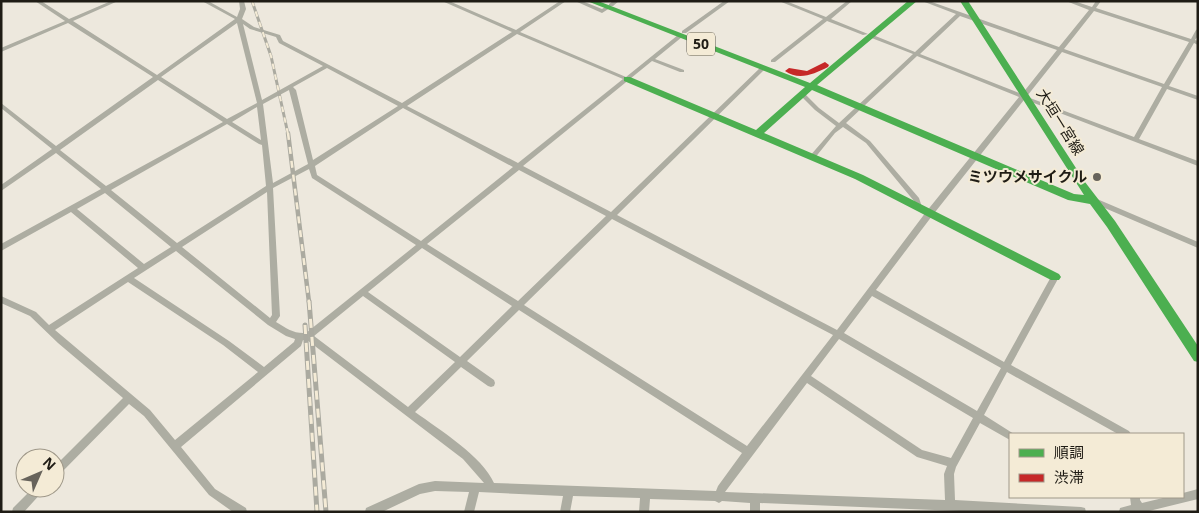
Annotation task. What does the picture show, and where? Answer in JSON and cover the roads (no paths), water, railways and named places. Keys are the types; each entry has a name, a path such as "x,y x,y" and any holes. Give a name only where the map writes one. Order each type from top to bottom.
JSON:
{"main road":[{"name":"50","path":"591,1 609,4 763,68 815,80"},
{"path":"868,35 902,1"},
{"path":"757,134 815,80 868,35 913,1"},
{"name":"大垣一宮線","path":"967,2 1025,96 1198,357"},
{"name":"50","path":"682,34 815,80"},
{"path":"628,79 859,177 1055,276"},
{"path":"815,80 862,105 978,154 1072,197 1094,201"}],"street":[{"path":"37,1 227,122 265,143"},
{"path":"1,50 116,1"},
{"path":"204,1 252,28 278,36 282,42 327,66 837,334 1009,435"},
{"path":"1,189 239,19 243,9 241,1"},
{"path":"444,1 628,79"},
{"path":"48,329 270,187 311,165 564,1"},
{"path":"577,1 602,11 609,4"},
{"path":"174,447 304,337 363,292 682,34 728,1"},
{"path":"781,1 1198,164"},
{"path":"774,61 850,1"},
{"path":"924,1 1198,98"},
{"path":"1068,1 1195,42"},
{"path":"719,498 721,489 837,334 1099,1"},
{"path":"812,157 841,125 959,14"},
{"path":"239,19 260,103 270,187 276,316 271,323"},
{"path":"1135,140 1165,86 1195,42 1198,31"},
{"path":"651,59 682,71"},
{"path":"1,248 327,66"},
{"path":"409,412 763,68"},
{"path":"290,87 293,90 314,176 748,452"},
{"path":"802,94 817,109 872,146 917,200 918,207"},
{"path":"1,105 271,323 290,335 304,337 409,412 466,456 487,478 492,489"},
{"path":"1094,201 1198,244"},
{"path":"72,209 144,268"},
{"path":"948,507 949,474 954,462 1055,276"},
{"path":"128,278 226,343 264,372"},
{"path":"870,291 1124,433"},
{"path":"363,292 491,384"},
{"path":"1,299 33,314 147,413 212,492 242,512"},
{"path":"805,377 920,454 954,462"},
{"path":"65,463 129,398"},
{"path":"370,512 419,489 435,486 755,499 850,507 948,507 1081,512"},
{"path":"469,512 475,488"},
{"path":"565,512 569,492"},
{"path":"1184,497 1198,494"},
{"path":"644,512 645,495"},
{"path":"17,512 30,498"},
{"path":"1135,498 1135,502 1140,508"},
{"path":"1124,512 1181,498"},
{"path":"755,499 755,512"}],"railway":[{"path":"252,1 271,56 288,134"},
{"path":"288,133 309,302"},
{"path":"309,301 326,512"},
{"path":"305,325 317,512"}],"place":[{"name":"ミツウメサイクル","path":"1097,177"}]}
